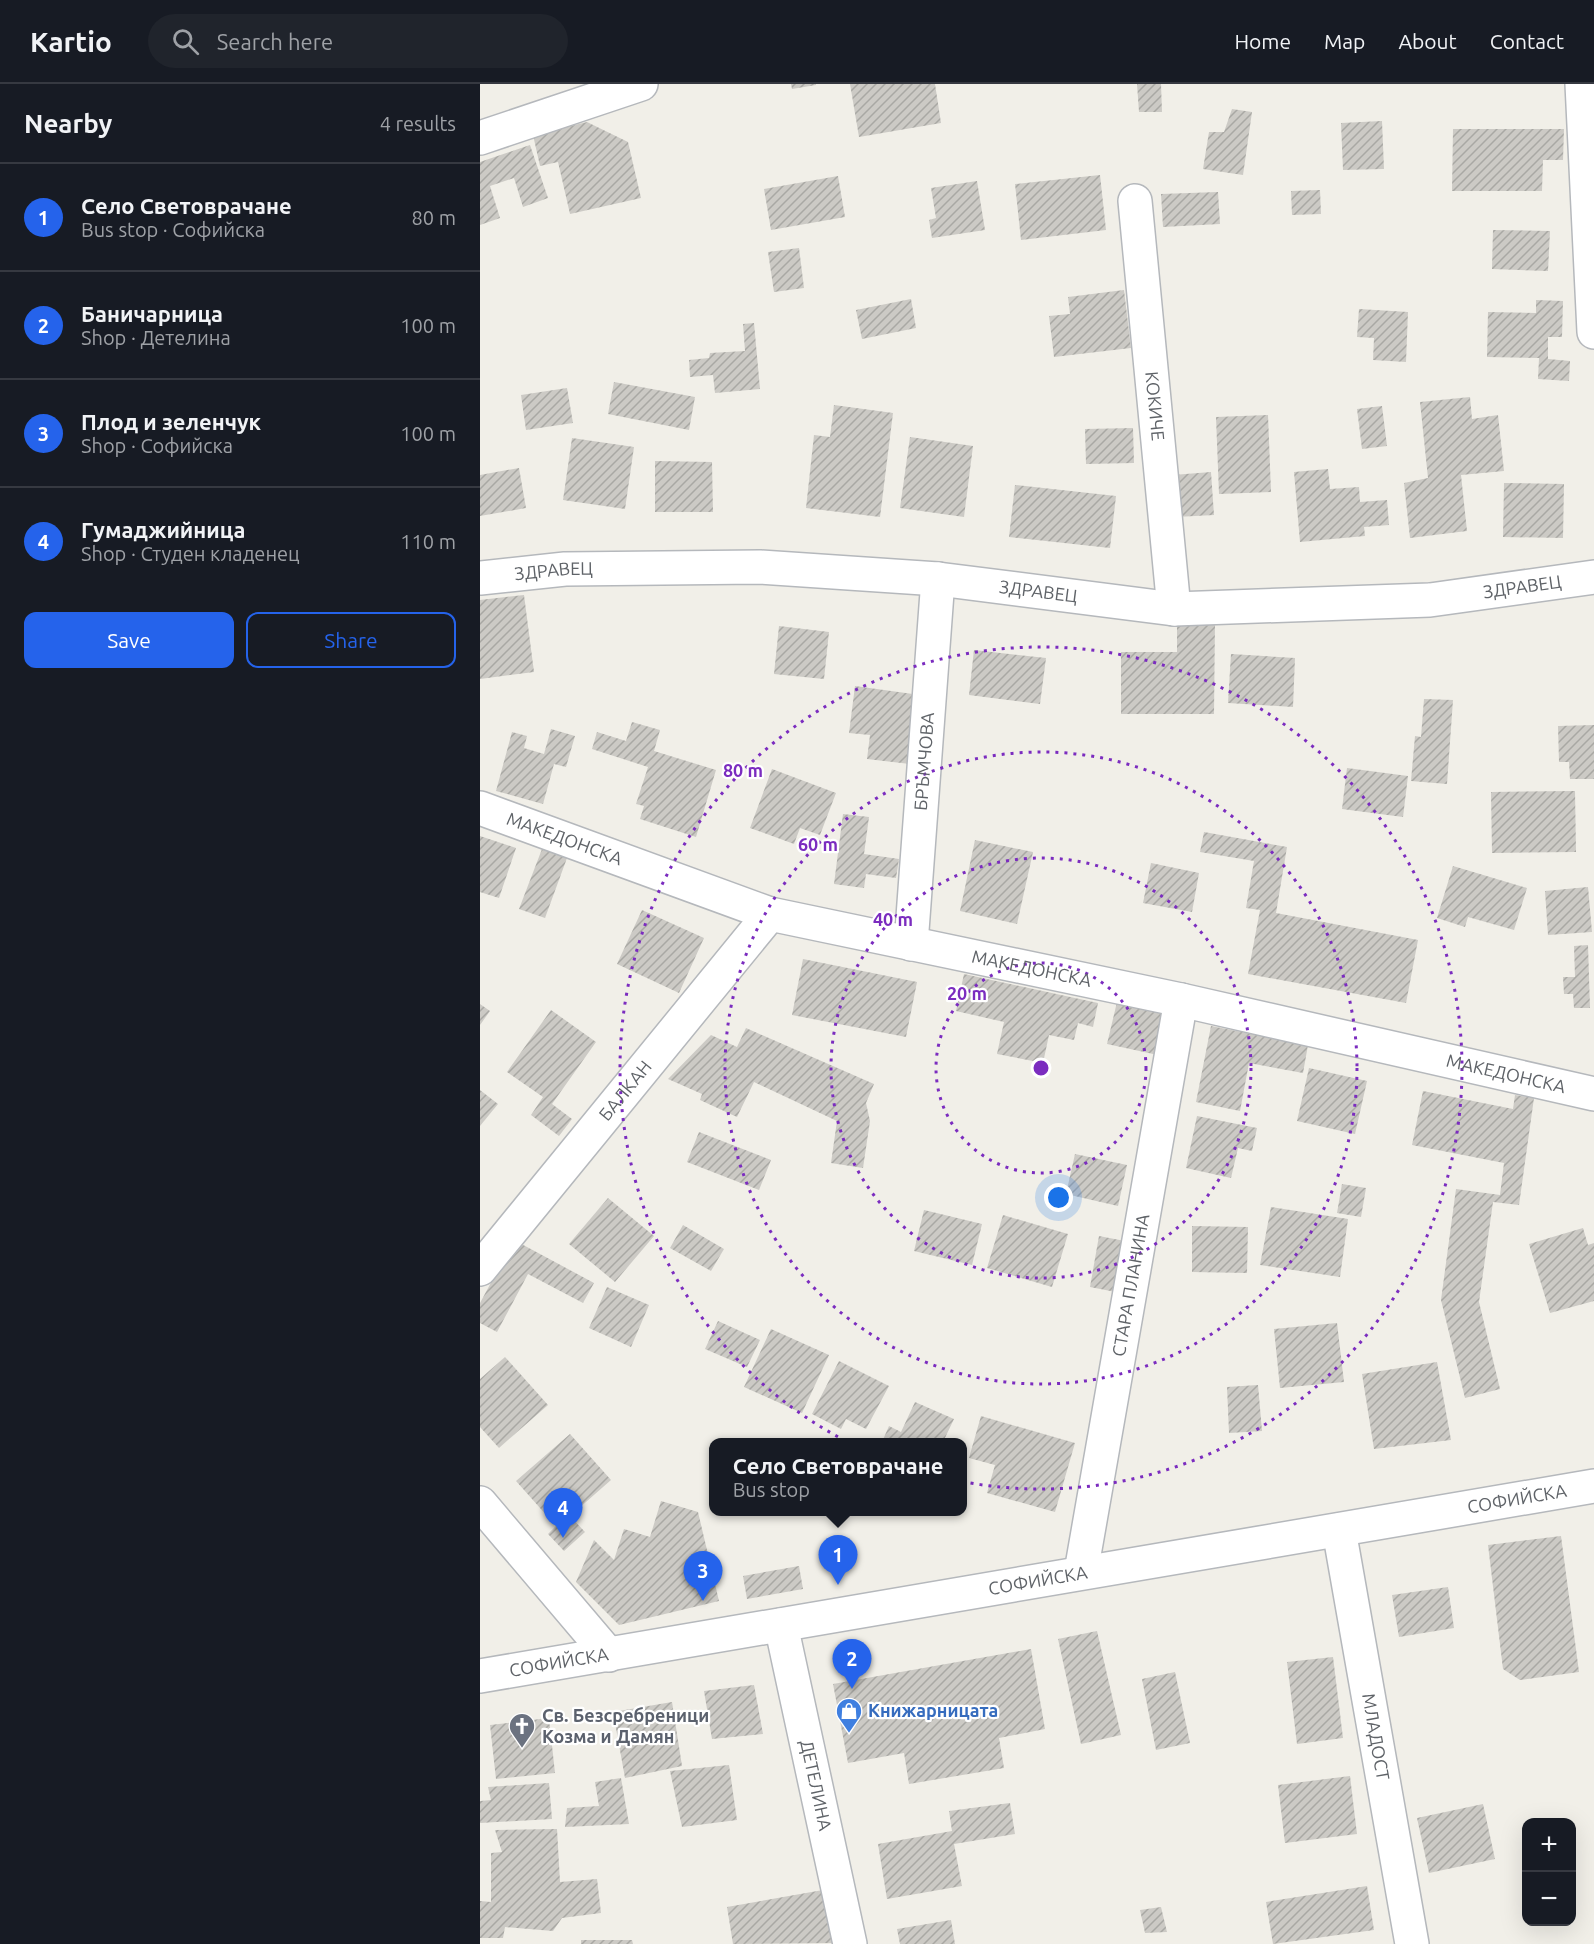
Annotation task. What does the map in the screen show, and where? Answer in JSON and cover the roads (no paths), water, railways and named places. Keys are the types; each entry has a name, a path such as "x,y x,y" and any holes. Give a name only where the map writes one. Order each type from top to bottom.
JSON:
{"street":[{"path":"480,138 641,84"},
{"path":"1582,84 1594,332"},
{"name":"КОКИЧЕ","path":"1135,201 1174,609"},
{"name":"ЗДРАВЕЦ","path":"480,578 565,569 760,567 938,579 1174,609 1430,600 1594,577"},
{"name":"БРЪМЧОВА","path":"911,944 938,579"},
{"name":"МАКЕДОНСКА","path":"480,808 771,914 1181,1000 1594,1094"},
{"name":"БАЛКАН","path":"480,1269 771,914"},
{"name":"СТАРА ПЛАНИНА","path":"1081,1572 1181,1000"},
{"name":"СОФИЙСКА","path":"480,1676 1594,1486"},
{"path":"480,1503 609,1655"},
{"name":"МЛАДОСТ","path":"1339,1530 1412,1944"},
{"name":"ДЕТЕЛИНА","path":"781,1625 850,1944"}],"place":[{"name":"Гумаджийница","path":"563,1538"},
{"name":"Село Световрачане","path":"838,1585"},
{"name":"Плод и зеленчук","path":"703,1601"},
{"name":"Баничарница","path":"852,1689"},
{"name":"Книжарницата","path":"849,1734"},
{"name":"Св. Безсребреници Козма и Дамян","path":"522,1749"}]}
